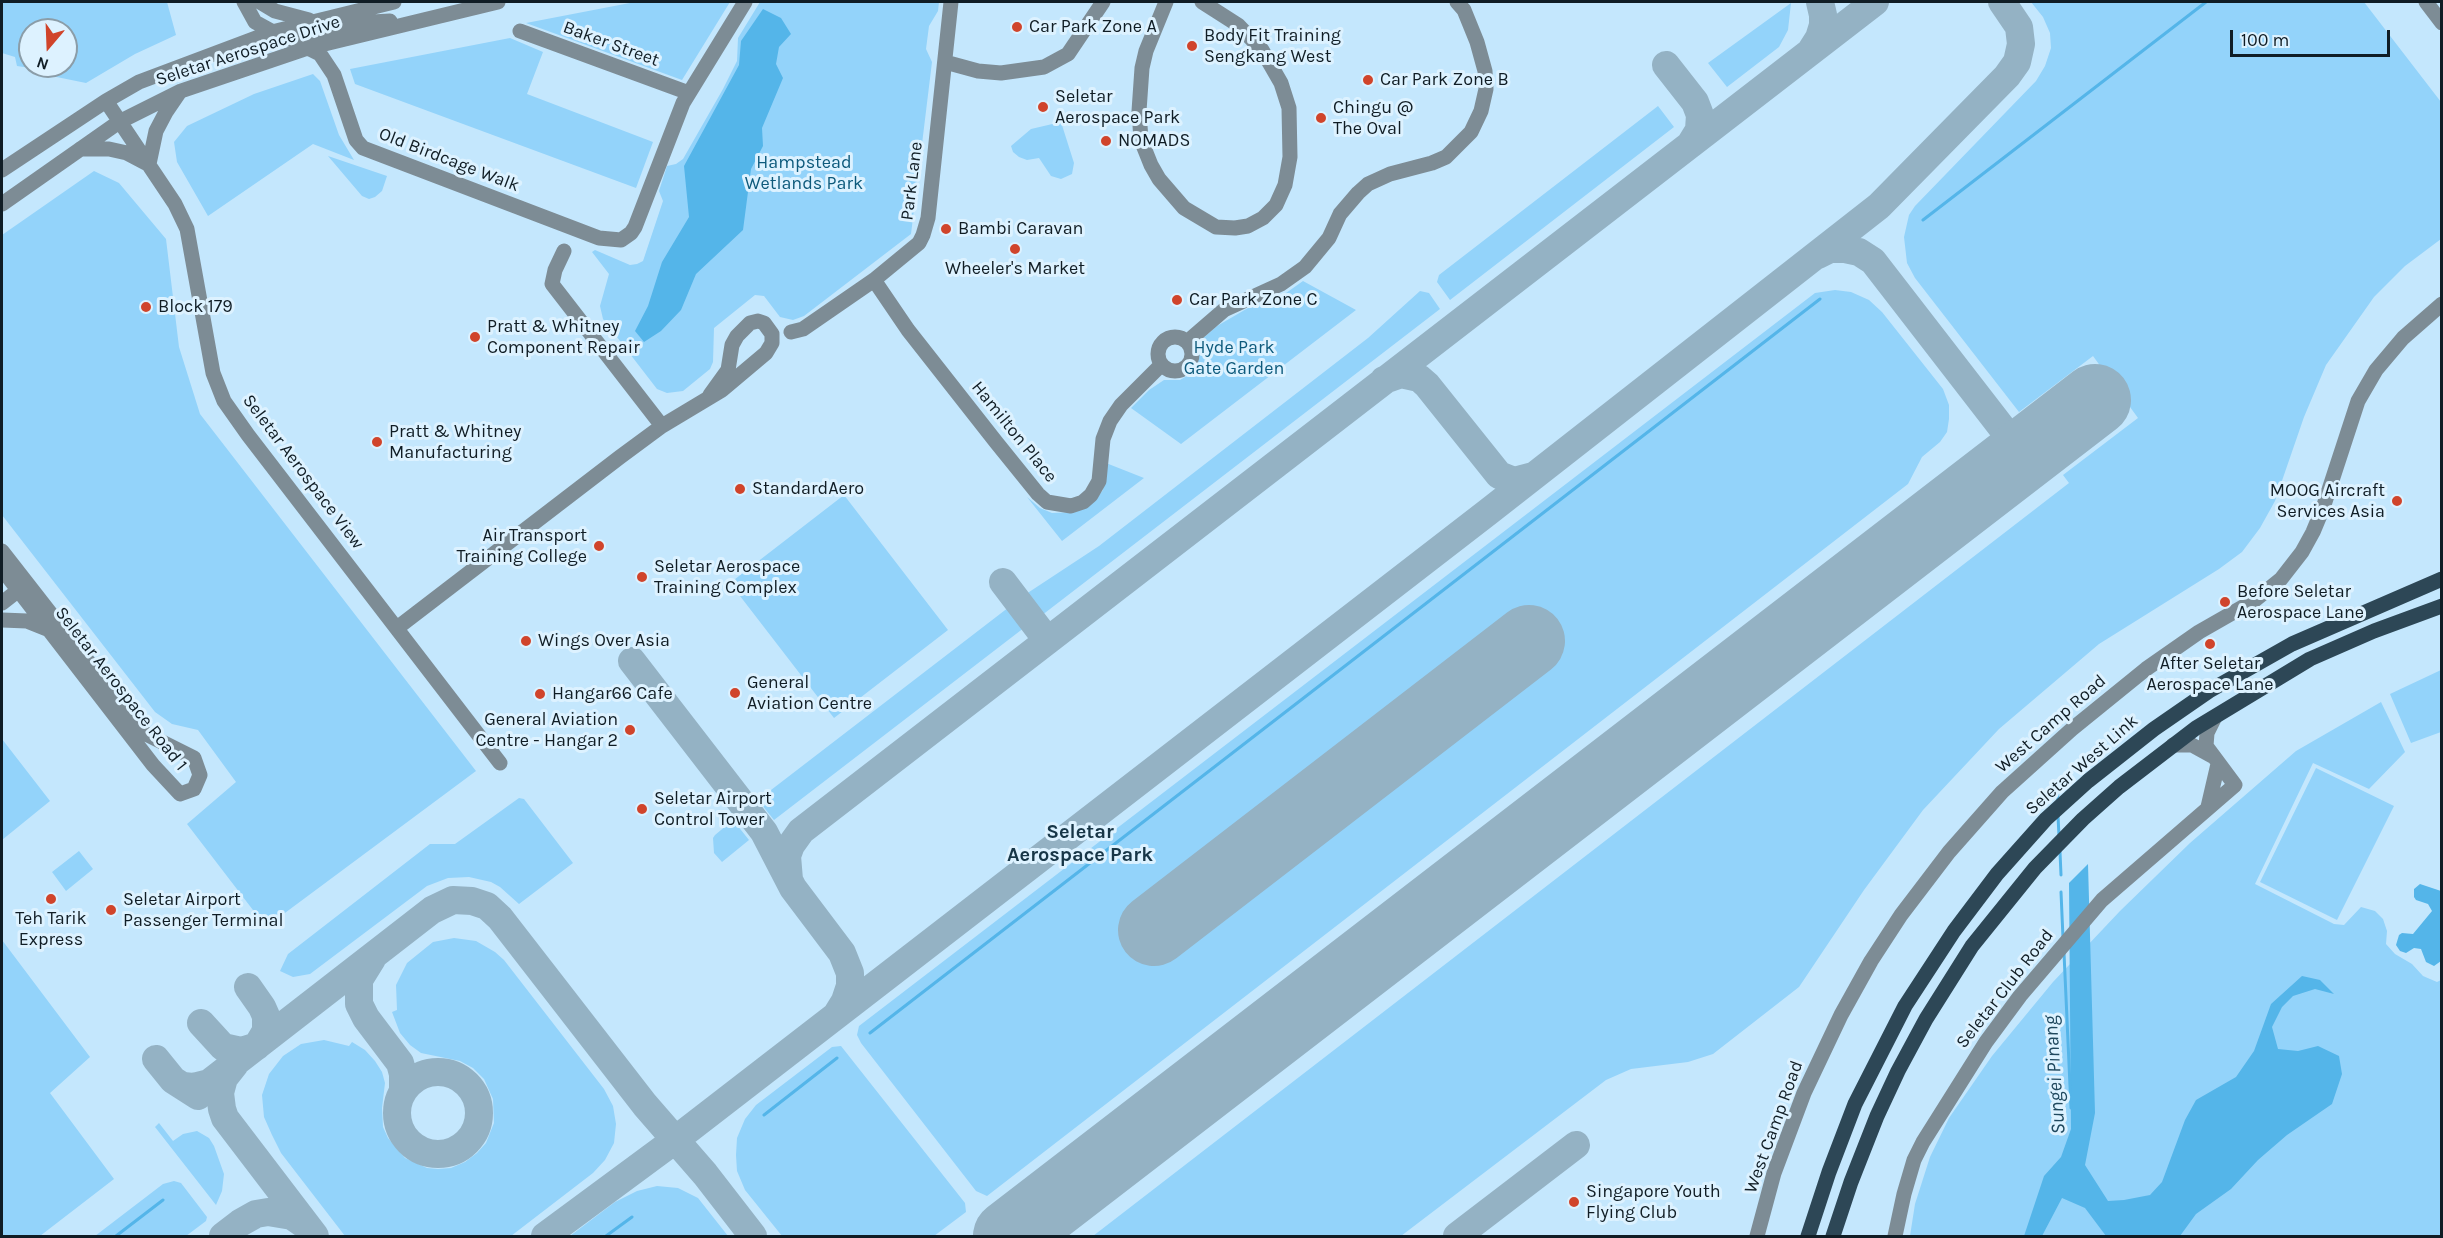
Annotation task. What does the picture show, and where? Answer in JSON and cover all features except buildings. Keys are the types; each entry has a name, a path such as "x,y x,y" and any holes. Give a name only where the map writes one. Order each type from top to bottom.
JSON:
{"main road":[{"name":"Seletar West Link","path":"1808,1236 1855,1104 1905,1006 1954,931 1990,883 2046,819 2088,781 2154,729 2209,691 2292,644 2442,579"},
{"path":"1833,1236 1877,1116 1914,1040 1972,946 2035,868 2083,819 2173,745 2215,717 2310,660 2374,631 2442,606"}],"street":[{"path":"244,2 255,22 286,39 294,39 355,22 417,21"},
{"path":"260,2 275,11 312,20"},
{"name":"Seletar Aerospace Drive","path":"2,170 106,101 139,82 272,32 312,20 394,2"},
{"name":"Seletar Aerospace Drive","path":"2,204 119,122 181,91 308,48 498,2"},
{"name":"Old Birdcage Walk","path":"308,48 320,54 334,75 356,140 363,148 599,238 615,241 631,233 689,93 745,2"},
{"name":"Park Lane","path":"791,332 803,329 874,280 919,243 927,222 951,2"},
{"path":"945,62 1001,73 1044,67 1068,54 1103,2"},
{"path":"1166,2 1146,51 1142,68 1139,111 1141,140 1159,179 1184,208 1216,227 1248,226 1263,218 1276,205 1285,184 1290,157 1290,114 1281,83 1262,50 1238,26 1202,2"},
{"path":"1187,342 1224,310 1281,284 1305,267 1329,238 1344,209 1368,184 1390,174 1446,157 1471,132 1486,89 1485,71 1477,42 1464,10 1457,2"},
{"path":"2426,2 2442,23"},
{"name":"Baker Street","path":"520,31 689,93"},
{"path":"78,149 110,149 127,153 149,164 156,131 181,91"},
{"name":"Seletar Aerospace View","path":"106,101 175,204 187,229 213,373 224,401 500,763"},
{"path":"564,251 555,270 552,284 662,426"},
{"name":"Hamilton Place","path":"874,280 952,386 1038,494 1047,502 1071,506 1083,502 1091,495 1099,481 1103,439 1110,421 1121,405 1161,365"},
{"name":"West Camp Road","path":"1757,1236 1774,1173 1804,1093 1841,1016 1871,961 1901,915 1949,852 2002,792 2072,729 2146,669 2199,632 2255,600 2281,579 2302,552 2313,532 2358,401 2376,370 2403,338 2442,304"},
{"path":"397,628 560,501 662,426 710,395 722,390 766,353 772,343 772,334 764,323 758,321 750,323 737,336 732,345 728,370 710,395"},
{"path":"1175,337 1187,342 1192,357 1186,367 1182,370 1171,371 1161,365 1157,355 1160,344 1164,340 1175,337"},
{"name":"Seletar Aerospace Road 1","path":"2,551 27,591 50,631 107,695 144,733 194,758 200,776 194,789 180,794 153,765 107,695 27,591 2,569"},
{"path":"2,603 27,591"},
{"path":"2,619 27,591"},
{"path":"2,619 27,621 50,631"},
{"name":"Seletar Club Road","path":"1895,1236 1914,1160 1986,1042 2042,969 2102,900 2208,807 2215,760 2206,746 2206,739 2215,717"},
{"path":"2173,745 2192,745 2215,760"}],"green space":[{"path":"2,2 167,2 176,35 135,54 86,83 62,78 78,78 78,18 18,18 18,66 15,57 2,53"},
{"path":"635,2 730,2 682,80 526,23"},
{"name":"Hampstead Wetlands Park","path":"760,2 939,2 938,11 929,26 926,49 932,62 911,234 804,316 793,320 780,317 764,296 755,295 714,328 713,362 710,369 683,391 667,393 657,389 603,319 600,306 609,274 592,252 595,250 630,265 643,261 663,201 659,191 667,166 683,159 723,89 737,61 738,38"},
{"path":"2031,2 2364,2 2441,102 2441,239 2405,266 2374,297 2326,365 2304,417 2275,501 2260,528 2242,552 2219,569 2099,644 1999,729 1923,810 1864,890 1799,987 1713,1054 1688,1062 1631,1069 1606,1080 1401,1236 1093,1236 2069,483 2063,475 2138,418 2093,356 2019,412 1915,278 1907,263 1904,237 1909,215 1915,206 2036,81 2045,66 2051,48 2050,33 2043,17"},
{"path":"1791,3 1788,30 1779,47 1727,87 1708,63"},
{"path":"510,38 543,52 527,94 653,142 636,188 355,84 350,69"},
{"path":"313,74 320,81 339,135 354,160 313,144 208,216 177,162 174,142 187,126 254,94"},
{"path":"1658,106 1674,127 1450,300 1437,282 1439,275"},
{"path":"1061,122 1074,163 1072,174 1061,179 1051,176 1039,158 1027,160 1019,157 1013,152 1011,146 1031,129"},
{"path":"328,156 387,176 382,191 369,199 362,196"},
{"path":"94,171 119,183 166,239 179,347 200,414 476,771 266,927 187,824 236,782 198,730 172,724 155,712 2,515 2,235"},
{"name":"Hyde Park Gate Garden","path":"1303,281 1356,310 1181,444 1131,408 1149,390 1164,380 1180,380 1192,373 1198,361 1200,341 1217,326 1248,308 1279,298"},
{"path":"1835,290 1851,292 1869,300 1882,312 1943,389 1949,405 1947,432 1940,442 1922,457 1908,484 987,1196 976,1191 861,1043 857,1035 859,1026 1815,293"},
{"path":"1420,291 1429,293 1440,309 1037,619 1020,598 1099,546 1368,338"},
{"path":"1106,463 1144,478 1062,541 1027,497 1040,508 1052,513 1076,512 1096,499 1103,490"},
{"path":"844,495 948,630 834,718 730,583"},
{"path":"1013,604 1029,624 774,820 758,800"},
{"path":"2441,670 2441,732 2411,743 2390,694"},
{"path":"2381,702 2405,752 2369,789 2313,763 2255,884 2334,924 2344,925 2361,907 2375,911 2383,919 2387,931 2386,944 2395,954 2412,964 2423,976 2437,982 2441,980 2441,1236 1910,1236 1915,1204 1930,1157 1949,1118 1992,1056 2053,982 2120,911 2190,843 2296,751"},
{"path":"2,739 50,801 2,840"},
{"path":"2316,768 2394,806 2337,920 2260,882"},
{"path":"519,798 524,799 573,863 519,904 491,882 469,877 448,878 427,886 310,974 293,977 280,971 288,954 430,844 455,844"},
{"path":"733,820 749,840 722,862 714,853 713,838"},
{"path":"79,851 93,869 66,891 52,872"},
{"path":"454,938 476,941 504,960 604,1089 613,1106 616,1124 614,1143 605,1160 593,1173 511,1236 345,1236 281,1153 272,1135 264,1117 262,1095 269,1074 283,1056 301,1044 324,1040 349,1046 352,1042 365,1050 382,1072 385,1083 382,1108 383,1127 388,1138 405,1158 427,1168 438,1169 451,1168 465,1162 486,1143 494,1123 493,1099 484,1079 473,1068 460,1061 421,1053 410,1045 400,1033 392,1012 397,1010 396,985 407,963 433,942"},
{"path":"2,940 90,1057 50,1093 114,1179 40,1236 2,1236"},
{"path":"841,1046 965,1203 966,1212 934,1236 782,1236 745,1190 737,1171 736,1155 737,1138 745,1119 756,1105 832,1047"},
{"path":"159,1123 173,1141 183,1134 197,1131 209,1138 224,1174 222,1191 216,1205 155,1127"},
{"path":"174,1181 181,1183 207,1217 206,1221 186,1236 95,1236 163,1184"},
{"path":"657,1186 678,1188 698,1198 728,1236 570,1236 615,1202 637,1191"}],"shaded area":[{"path":"763,9 781,18 791,34 779,47 776,64 783,78 762,128 763,146 751,169 743,230 696,274 681,310 661,331 644,342 635,331 648,306 662,262 689,217 684,166 739,65 741,41"},
{"path":"2088,864 2095,1113 2085,1165 2108,1201 2150,1195 2162,1182 2185,1120 2196,1100 2236,1077 2254,1051 2271,1004 2302,976 2320,980 2334,994 2315,989 2293,996 2282,1007 2272,1027 2278,1049 2298,1051 2318,1046 2339,1056 2342,1074 2332,1104 2287,1135 2258,1160 2231,1189 2196,1214 2180,1236 2106,1236 2085,1208 2062,1198 2042,1236 2024,1236 2044,1176 2061,1157 2071,1129 2069,883"},
{"path":"2420,884 2441,891 2441,961 2434,966 2426,962 2421,949 2414,948 2406,953 2400,951 2396,945 2399,935 2413,934 2432,911 2428,904 2414,897 2414,889"}],"waterway":[{"path":"1923,220 2206,2"},
{"path":"870,1033 1820,299"},
{"path":"2057,784 2058,801"},
{"path":"2058,816 2059,836"},
{"path":"2060,852 2061,875"},
{"name":"Sungei Pinang","path":"2061,892 2063,938"},
{"name":"Sungei Pinang","path":"2064,953 2071,1108"},
{"path":"764,1115 837,1058"},
{"path":"116,1236 163,1200"},
{"path":"606,1236 632,1217"}],"taxiway":[{"path":"1812,49 1823,25 1820,2"},
{"path":"789,880 787,856 791,845 801,831 1875,2"},
{"path":"545,1236 675,1140 1488,512 1879,206 2007,76 2017,62 2021,44 2019,27 2002,2"},
{"path":"1666,65 1695,102 1700,115 1699,130 1691,143"},
{"path":"1818,255 1830,249 1845,249 1859,252 1873,261 2023,455"},
{"path":"1384,380 1401,374 1419,378 1499,475 1514,481 1533,476"},
{"path":"1003,582 1047,640"},
{"path":"632,661 764,832 793,888 842,953 850,973 850,986 837,1014"},
{"path":"183,1086 193,1087 209,1083 432,910 453,900 472,901 487,906 500,918 645,1105 705,1174 753,1236"},
{"path":"372,959 359,980 359,1004 366,1018 400,1063 403,1089"},
{"path":"201,1023 223,1047 241,1051 257,1046 266,1031 266,1016 248,987"},
{"path":"156,1059 173,1080 198,1096"},
{"path":"235,1064 224,1078 220,1093 225,1118 315,1236"},
{"path":"438,1072 454,1075 467,1084 476,1097 479,1113 476,1129 467,1142 454,1151 438,1154 422,1151 409,1142 400,1129 397,1113 400,1097 409,1084 422,1075 438,1072"},
{"path":"1457,1236 1576,1145"},
{"path":"223,1236 256,1214 268,1212 292,1216 305,1225"}],"runway":[{"path":"1009,1236 2095,400"},
{"path":"1154,930 1529,641"}],"place":[{"name":"Car Park Zone A","path":"1017,27"},
{"name":"Body Fit Training Sengkang West","path":"1192,46"},
{"name":"Car Park Zone B","path":"1368,80"},
{"name":"Seletar Aerospace Park","path":"1043,107"},
{"name":"Chingu @ The Oval","path":"1321,118"},
{"name":"NOMADS","path":"1106,141"},
{"name":"Bambi Caravan","path":"946,229"},
{"name":"Wheeler's Market","path":"1015,249"},
{"name":"Car Park Zone C","path":"1177,300"},
{"name":"Block 179","path":"146,307"},
{"name":"Pratt & Whitney Component Repair","path":"475,337"},
{"name":"Pratt & Whitney Manufacturing","path":"377,442"},
{"name":"StandardAero","path":"740,489"},
{"name":"MOOG Aircraft Services Asia","path":"2397,501"},
{"name":"Air Transport Training College","path":"599,546"},
{"name":"Seletar Aerospace Training Complex","path":"642,577"},
{"name":"Before Seletar Aerospace Lane","path":"2225,602"},
{"name":"Wings Over Asia","path":"526,641"},
{"name":"After Seletar Aerospace Lane","path":"2210,644"},
{"name":"General Aviation Centre","path":"735,693"},
{"name":"Hangar66 Cafe","path":"540,694"},
{"name":"General Aviation Centre - Hangar 2","path":"630,730"},
{"name":"Seletar Airport Control Tower","path":"642,809"},
{"name":"Teh Tarik Express","path":"51,899"},
{"name":"Seletar Airport Passenger Terminal","path":"111,910"},
{"name":"Singapore Youth Flying Club","path":"1574,1202"}],"district":[{"name":"Seletar Aerospace Park","path":"1080,844"}]}
